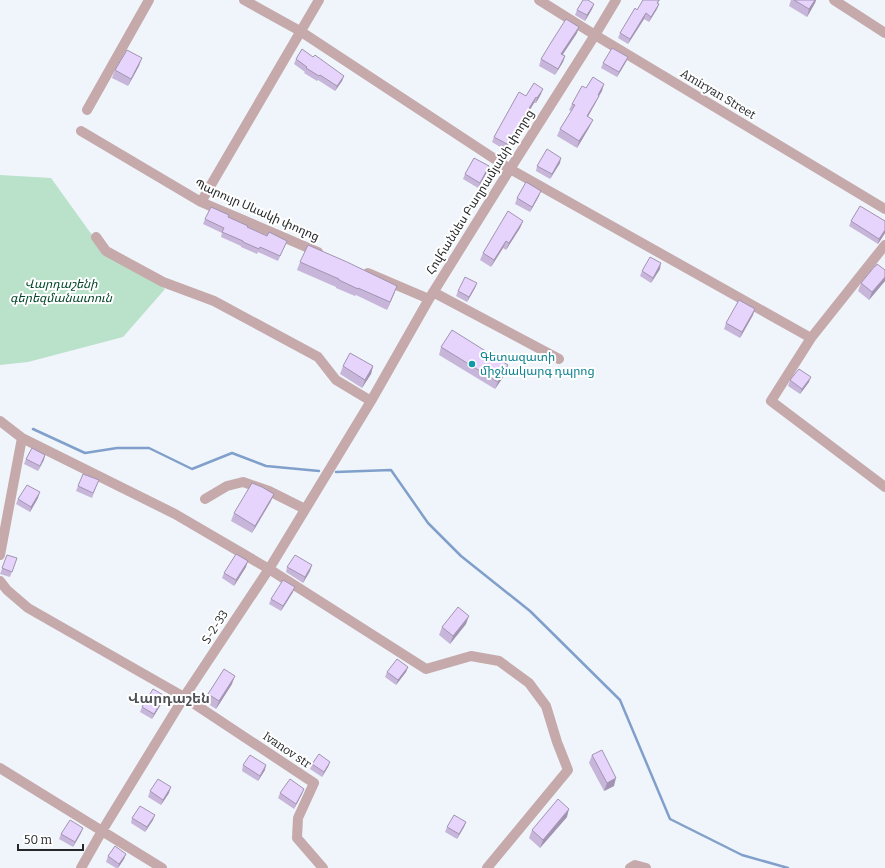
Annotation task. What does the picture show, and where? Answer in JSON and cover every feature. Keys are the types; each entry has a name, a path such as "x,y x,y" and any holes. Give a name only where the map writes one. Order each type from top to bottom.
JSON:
{"street":[{"path":"87,110 149,0"},
{"path":"244,0 300,31 510,169 811,338"},
{"path":"201,202 319,0"},
{"name":"Amiryan Street","path":"539,0 885,209"},
{"name":"Հովհաննես Բաղրամյանի փողոց","path":"371,401 431,296 616,0"},
{"path":"834,0 885,33"},
{"name":"Պարույր Սևակի փողոց","path":"82,131 201,202 326,255"},
{"path":"96,237 106,250 163,282 214,301 318,357 336,380 371,401"},
{"path":"885,245 811,338 770,401 885,487"},
{"path":"362,270 431,296 559,359"},
{"name":"Տ-2-33","path":"81,868 184,697 269,569 371,401"},
{"path":"0,421 22,438 175,514 269,569 426,669 471,656 499,661 529,683 546,706 557,742 568,770 487,868"},
{"path":"0,555 22,438"},
{"path":"205,499 227,486 243,482 269,491 305,509"},
{"path":"0,581 7,590 28,608 184,697"},
{"name":"Ivanov str","path":"184,697 314,783 298,818 297,838 323,868"},
{"path":"0,768 162,868"},
{"path":"630,868 635,865 646,868"}],"green space":[{"name":"Վարդաշենի գերեզմանատուն","path":"0,175 51,178 97,242 165,289 123,337 28,362 0,365"}],"building":[{"path":"583,0 588,0 594,4 587,15 577,10"},
{"path":"643,0 659,0 657,3 659,4 651,17 646,13 630,39 620,33 635,8 637,10"},
{"path":"794,0 815,0 809,9"},
{"path":"566,19 579,27 561,54 565,56 558,69 541,59"},
{"path":"612,48 628,57 619,72 603,63"},
{"path":"302,49 313,57 315,55 344,76 337,86 306,68 307,67 296,59"},
{"path":"127,50 142,58 131,79 115,70"},
{"path":"593,77 604,84 598,95 599,96 587,116 593,120 579,141 560,129 575,105 572,104 582,86 586,88"},
{"path":"534,83 543,89 537,98 536,97 507,144 494,137 519,92 526,96"},
{"path":"547,149 561,158 552,174 537,166"},
{"path":"474,158 489,166 480,183 465,174"},
{"path":"526,182 541,191 532,207 517,198"},
{"path":"860,206 885,221 885,230 879,239 851,221"},
{"path":"211,207 229,215 228,217 248,226 247,227 267,236 269,232 287,241 280,256 260,247 259,249 222,232 224,228 205,219"},
{"path":"508,211 523,221 509,243 506,241 494,260 483,253"},
{"path":"308,245 397,286 390,302 300,262"},
{"path":"650,257 661,263 653,278 642,271"},
{"path":"877,264 885,270 885,277 872,292 861,283"},
{"path":"465,277 477,283 469,297 458,291"},
{"path":"739,300 755,309 742,332 726,323"},
{"path":"452,330 508,365 498,382 441,347"},
{"path":"350,353 373,366 365,380 343,366"},
{"path":"799,369 811,377 802,389 790,380"},
{"path":"32,448 45,455 40,466 26,459"},
{"path":"83,474 99,480 93,493 78,486"},
{"path":"252,483 274,494 255,526 234,513"},
{"path":"27,485 40,492 31,507 18,499"},
{"path":"236,554 248,561 236,580 224,573"},
{"path":"7,555 17,558 12,572 2,568"},
{"path":"295,555 312,565 305,577 287,567"},
{"path":"283,580 295,587 283,606 271,599"},
{"path":"458,607 469,616 453,636 442,627"},
{"path":"397,659 408,667 398,680 387,672"},
{"path":"224,669 235,676 219,701 208,694"},
{"path":"153,689 165,696 154,714 142,707"},
{"path":"602,750 616,778 607,783 592,755"},
{"path":"319,754 330,762 324,772 312,764"},
{"path":"250,755 266,765 260,776 243,765"},
{"path":"158,779 171,787 163,800 150,791"},
{"path":"290,779 304,789 296,804 280,793"},
{"path":"558,799 569,809 543,840 532,830"},
{"path":"140,806 155,815 147,827 132,818"},
{"path":"454,815 466,822 459,834 447,827"},
{"path":"70,820 83,828 75,842 61,834"},
{"path":"115,846 126,854 119,864 108,856"}],"waterway":[{"path":"33,429 85,453 117,448 149,448 192,469 232,453 266,466 319,471"},
{"path":"336,472 391,470 428,523 461,556 530,611 620,700 670,819 742,855 788,868"}],"place":[{"name":"Գետազատի միջնակարգ դպրոց","path":"472,364"}],"district":[{"name":"Վարդաշեն","path":"169,698"}]}
